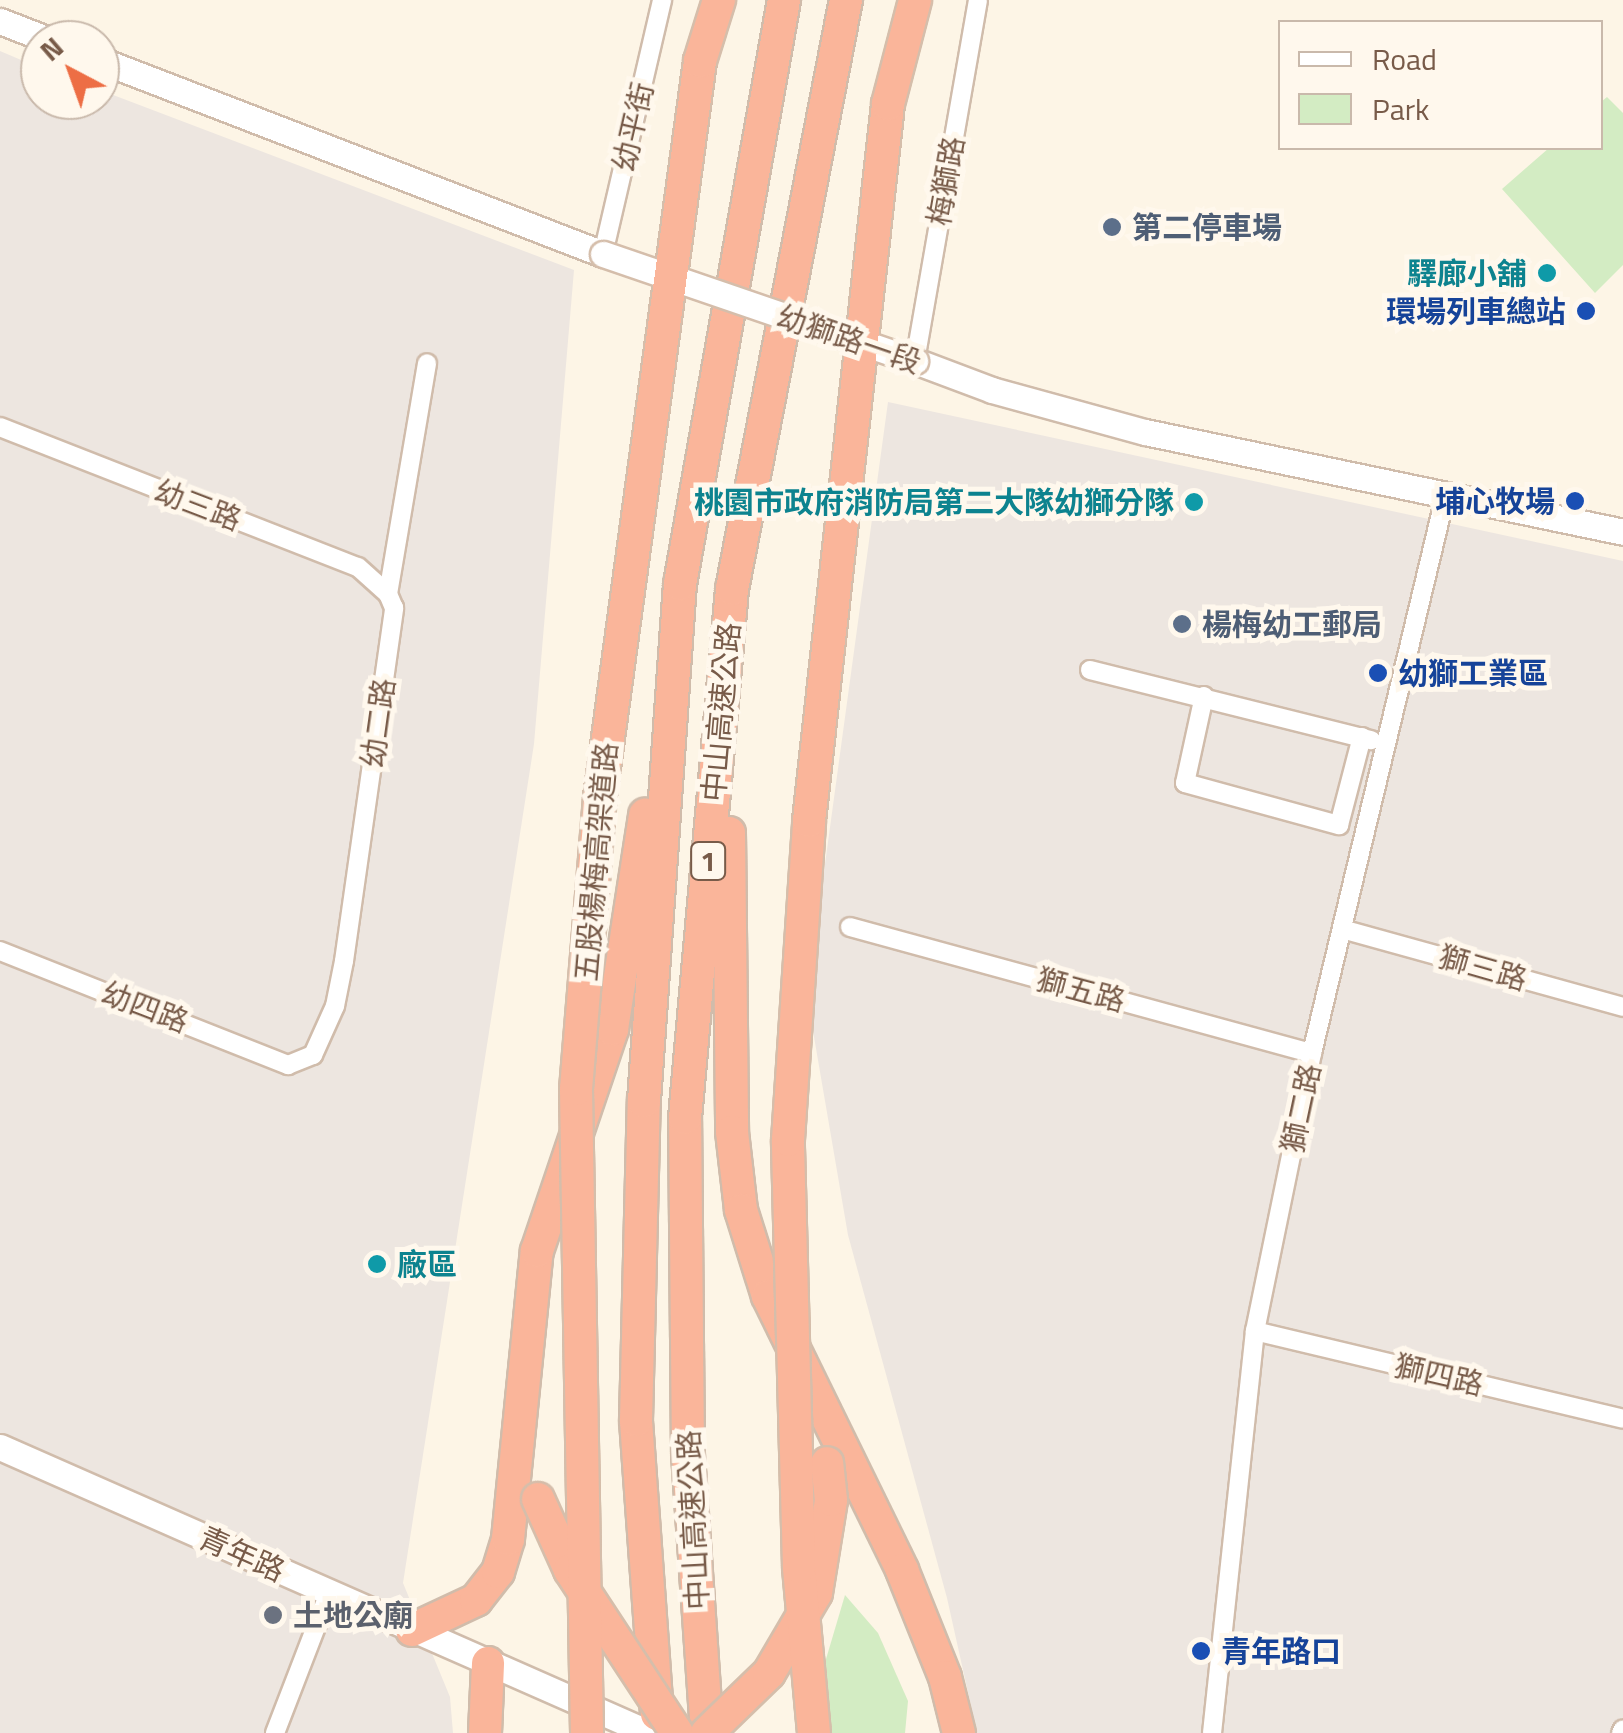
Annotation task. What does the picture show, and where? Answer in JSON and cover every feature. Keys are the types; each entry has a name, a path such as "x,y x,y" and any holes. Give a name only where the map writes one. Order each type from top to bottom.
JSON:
{"highway":[{"name":"五股楊梅高架道路","path":"587,1733 576,1088 600,797 700,61 719,0"},
{"name":"中山高速公路","path":"659,1733 637,1400 644,1101 680,584 784,0"},
{"name":"中山高速公路","path":"707,1733 688,1454 685,1118 732,590 846,0"},
{"path":"814,1733 799,1568 788,1140 809,821 888,104 914,0"},
{"path":"412,1630 476,1600 498,1572 508,1538 518,1401 537,1250 612,1029 680,584"},
{"path":"727,647 732,1132 741,1210 768,1296 902,1570 945,1677 959,1733"},
{"path":"707,1733 768,1673 816,1593 831,1500 820,1400"},
{"path":"518,1401 538,1499 570,1570 677,1733"},
{"path":"485,1733 488,1663"}],"street":[{"name":"幼平街","path":"603,254 662,0"},
{"name":"梅獅路","path":"915,361 978,0"},
{"name":"幼獅路一段","path":"120,68 603,254 992,390 1145,432 1623,532"},
{"name":"幼二路","path":"288,1065 312,1055 335,1006 394,608 388,594 426,362"},
{"name":"幼三路","path":"0,427 358,567 388,594"},
{"name":"獅二路","path":"1212,1733 1255,1331 1312,1053 1446,494"},
{"path":"1090,670 1386,744"},
{"path":"1204,696 1185,783 1339,825 1362,737"},
{"name":"獅五路","path":"850,927 1312,1053"},
{"name":"獅三路","path":"1342,929 1623,1007"},
{"name":"幼四路","path":"0,951 288,1065"},
{"name":"獅四路","path":"1255,1331 1623,1419"},
{"name":"青年路","path":"0,1447 648,1733"},
{"path":"275,1733 330,1594"}],"shaded area":[{"path":"0,51 20,60 20,120 120,120 120,98 574,270 534,744 403,1583 450,1697 453,1733 0,1733"},
{"path":"888,402 1623,561 1623,1733 977,1733 947,1598 848,1235 807,996"}],"green space":[{"path":"1607,97 1623,113 1623,265 1595,293 1502,189 1547,150 1603,150 1603,100"},
{"path":"845,1595 878,1633 908,1701 905,1733 831,1733 821,1676"}],"place":[{"name":"第二停車場","path":"1112,227"},
{"name":"驛廊小舖","path":"1547,273"},
{"name":"環場列車總站","path":"1586,311"},
{"name":"埔心牧場","path":"1575,501"},
{"name":"桃園市政府消防局第二大隊幼獅分隊","path":"1194,502"},
{"name":"楊梅幼工郵局","path":"1182,624"},
{"name":"幼獅工業區","path":"1378,673"},
{"name":"廠區","path":"377,1264"},
{"name":"土地公廟","path":"273,1615"},
{"name":"青年路口","path":"1201,1651"}]}
